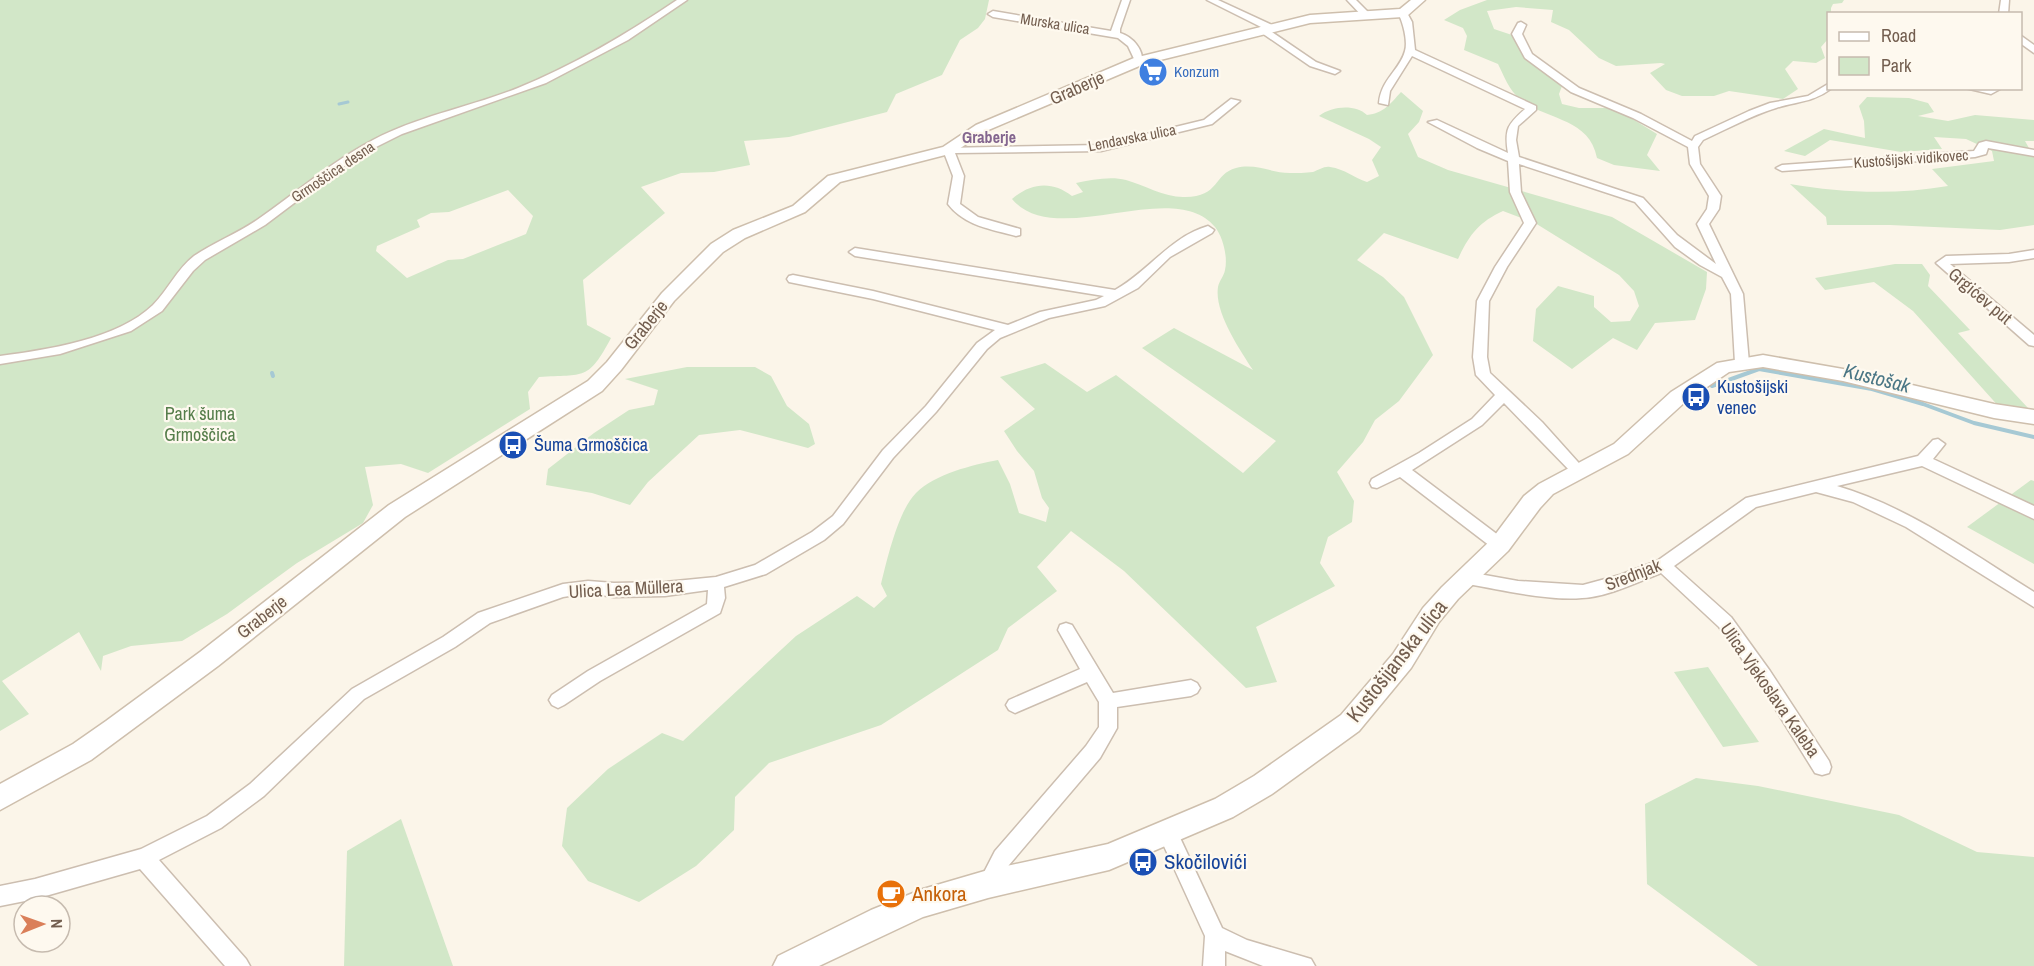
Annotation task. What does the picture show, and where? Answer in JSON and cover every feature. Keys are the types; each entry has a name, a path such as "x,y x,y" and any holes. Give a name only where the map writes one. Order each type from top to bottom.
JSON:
{"street":[{"name":"Grmoščica desna","path":"0,360 34,357 117,331 141,321 156,309 189,267 202,256 262,223 359,151 418,123 485,102 546,78 633,34 683,0"},
{"path":"1124,0 1115,29 1116,34 1130,40 1136,48 1139,61"},
{"path":"1211,0 1265,28 1313,64 1335,71"},
{"path":"1351,0 1367,16"},
{"path":"1384,103 1385,91 1410,51 1407,22 1411,4"},
{"name":"Graberje","path":"0,798 82,752 115,729 397,511 595,386 614,366 668,297 717,248 739,234 799,209 834,179 948,150 981,128 1139,61 1265,28 1310,19 1367,16 1411,4"},
{"name":"Murska ulica","path":"993,14 1116,34"},
{"path":"1521,25 1517,34 1528,56 1575,90 1637,116 1693,146"},
{"path":"2022,40 2034,51"},
{"path":"1410,51 1532,108 1513,125 1511,140 1517,202 1530,223 1501,267 1483,301 1480,357 1483,375 1537,426 1579,471"},
{"path":"1742,363 1739,304 1729,275 1703,224 1713,209 1715,196 1695,164 1693,146 1700,138 1753,113 1774,105 1811,99 1827,88"},
{"name":"Lendavska ulica","path":"948,150 1101,148 1208,122 1235,101"},
{"path":"1433,122 1514,159 1639,200 1650,209 1668,234 1713,270 1729,275"},
{"name":"Kustošijski vidikovec","path":"1782,168 1975,154 1982,152 1986,144 2034,153"},
{"path":"948,150 960,171 954,204 962,214 988,225 1016,232"},
{"name":"Ulica Lea Müllera","path":"0,896 36,889 144,858 213,822 257,790 358,694 449,642 484,618 563,591 665,589 716,584 760,570 818,536 838,520 888,454 931,409 982,346 1007,329 1045,315 1100,303 1134,285 1166,254 1208,230"},
{"path":"855,252 1117,294"},
{"name":"Grgićev put","path":"2034,254 2009,258 1946,260 1942,263 2034,342"},
{"path":"793,279 873,295 1007,329"},
{"name":"Kustošijanska ulica","path":"788,966 881,920 923,903 988,884 1109,857 1224,808 1263,785 1341,731 1402,661 1431,615 1450,593 1500,545 1532,502 1546,489 1579,471 1602,462 1621,449 1693,386 1724,367 1763,361 1843,375 1994,411 2034,417"},
{"path":"1377,483 1402,470 1477,422 1503,395"},
{"path":"1938,444 1923,460 2034,513"},
{"name":"Srednjak","path":"1468,578 1518,587 1583,592 1623,581 1663,565 1751,502 1813,485 1923,460"},
{"path":"1402,470 1500,545"},
{"path":"1813,485 1858,498 1911,523 2034,600"},
{"name":"Ulica Vjekoslava Kaleba","path":"1663,565 1725,622 1764,676 1822,767"},
{"path":"558,700 594,676 714,608 717,598 716,584"},
{"path":"988,884 1002,858 1093,752 1108,728 1108,701 1066,630"},
{"path":"1015,705 1092,672"},
{"path":"1108,701 1191,688"},
{"path":"1168,833 1215,935 1214,966"},
{"path":"144,858 239,966"},
{"path":"1215,935 1231,945 1260,956 1304,966"}],"green space":[{"name":"Park šuma Grmoščica","path":"0,0 989,0 985,19 978,28 960,40 942,75 896,94 887,112 789,137 744,141 750,165 714,172 681,173 641,187 665,213 583,280 587,325 611,338 597,362 590,368 576,375 539,377 528,392 530,409 428,473 401,464 365,467 373,505 363,523 297,563 227,614 182,641 131,646 103,656 101,671 79,632 2,681 29,714 0,731","holes":["508,190 533,216 526,234 463,259 448,260 407,278 376,251 377,246 420,227 417,220 431,213 449,212"]},
{"path":"1487,0 1844,0 1842,3 1833,4 1831,12 1827,12 1827,40 1821,47 1825,58 1816,63 1793,61 1785,69 1798,89 1783,99 1729,91 1714,96 1682,96 1666,90 1650,73 1665,64 1616,66 1599,58 1569,30 1551,22 1553,10 1516,7 1487,11 1494,29 1515,36 1523,56 1562,86 1559,94 1562,104 1579,108 1609,108 1626,115 1657,134 1647,155 1660,171 1614,165 1597,158 1592,145 1576,127 1520,99 1510,87 1498,64 1464,50 1467,36 1463,28 1444,20 1460,10"},
{"path":"1401,92 1423,111 1419,122 1408,134 1418,157 1448,170 1612,217 1707,272 1706,289 1695,320 1655,323 1637,350 1613,338 1572,369 1533,341 1536,309 1558,286 1594,296 1594,307 1611,322 1630,321 1639,306 1634,291 1619,275 1535,223 1503,211 1487,220 1476,230 1458,259 1384,233 1357,260 1383,277 1404,297 1433,355 1399,401 1375,420 1363,442 1337,472 1354,501 1352,522 1328,537 1320,563 1335,586 1256,627 1277,682 1246,688 1124,571 1071,531 1037,567 1057,591 1008,628 998,650 881,725 769,763 735,797 734,830 696,866 639,902 588,881 562,846 567,808 608,769 662,733 683,741 796,636 857,596 874,608 887,596 881,584 899,523 910,501 924,486 954,471 998,460 1010,484 1019,513 1046,522 1049,508 1042,498 1034,471 1004,431 1035,409 1000,377 1045,363 1087,392 1116,375 1243,473 1276,441 1142,348 1174,328 1253,370 1229,330 1220,308 1218,287 1226,259 1215,227 1196,213 1172,208 1056,218 1032,213 1012,199 1026,190 1041,186 1057,187 1072,196 1083,192 1076,183 1107,178 1126,180 1169,195 1195,196 1210,190 1229,171 1243,167 1290,173 1313,172 1330,167 1367,182 1379,176 1372,160 1381,147 1319,116 1337,108 1356,109 1367,115 1373,114 1386,107"},
{"path":"1867,97 1909,98 1928,103 1934,112 1918,116 1948,121 1975,115 2034,120 2034,141 2025,141 2034,157 2034,225 2000,230 1890,225 1827,225 1826,217 1790,184 1869,192 1928,189 1948,186 1932,169 1994,161 1992,151 1966,139 1934,137 1942,149 1901,152 1830,140 1805,156 1784,151 1824,129 1865,138 1864,121 1859,106"},
{"path":"1895,264 1922,264 1930,275 1928,286 1970,330 1958,333 2028,408 2001,409 1913,311 1874,282 1825,290 1815,278"},
{"path":"687,367 755,367 771,376 787,406 809,424 815,444 808,448 740,430 699,435 648,482 630,505 592,493 546,485 548,469 594,433 629,410 654,405 658,390 625,379"},
{"path":"2031,480 2034,481 2034,564 1967,527"},
{"path":"1708,667 1759,742 1723,747 1674,672"},
{"path":"1696,778 1758,786 1899,815 1977,852 2034,857 2034,966 1758,966 1647,884 1645,804"},
{"path":"401,819 453,966 344,966 347,851"}],"waterway":[{"path":"339,104 348,102"},
{"name":"Kustošak","path":"1712,386 1759,369 1872,389 1923,404 1974,423 2034,437"}],"place":[{"name":"Konzum","path":"1153,72"},
{"name":"Kustošijski venec","path":"1696,397"},
{"name":"Šuma Grmoščica","path":"513,445"},
{"name":"Skočilovići","path":"1143,862"},
{"name":"Ankora","path":"891,894"}],"district":[{"name":"Graberje","path":"989,137"}]}
